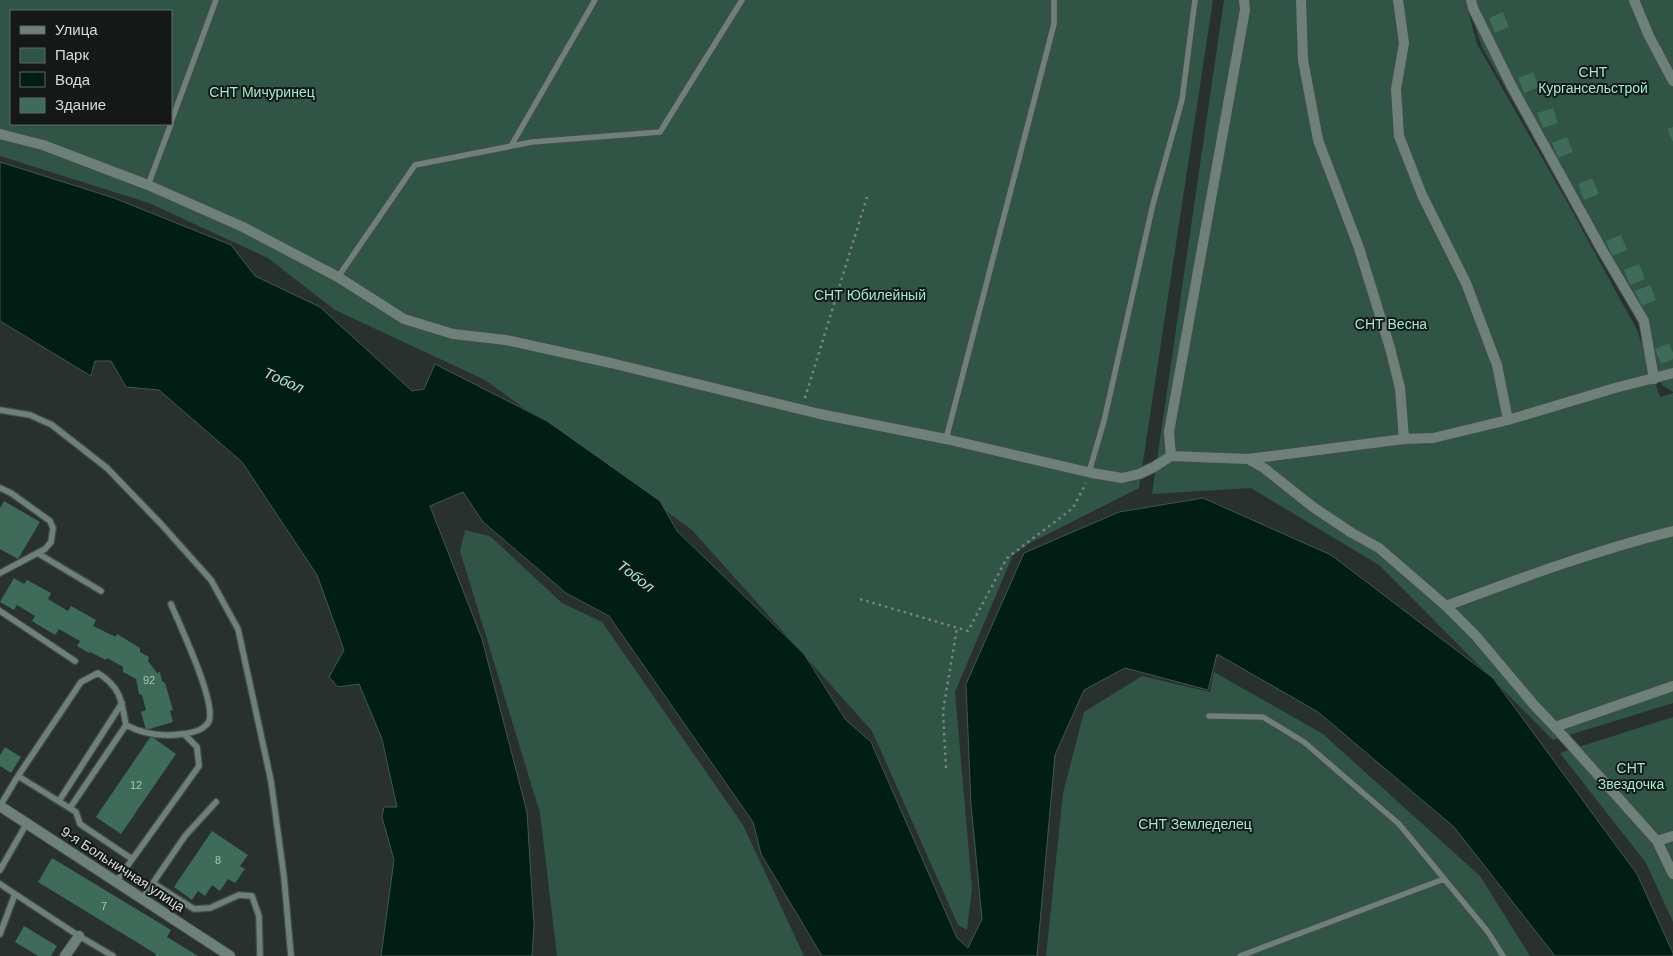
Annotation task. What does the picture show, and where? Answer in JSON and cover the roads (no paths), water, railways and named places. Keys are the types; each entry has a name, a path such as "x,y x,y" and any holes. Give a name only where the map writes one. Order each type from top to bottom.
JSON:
{"street":[{"path":"1171,456 1169,432 1245,10 1244,0"},
{"path":"1301,0 1303,60 1318,140 1359,248 1390,348 1400,388 1404,439"},
{"path":"1398,0 1404,43 1396,89 1399,136 1422,195 1466,284 1497,365 1508,420"},
{"path":"1471,0 1473,8 1512,88 1602,250 1644,321 1654,378"},
{"path":"1634,0 1648,36 1673,81"},
{"path":"0,134 43,146 148,185 243,227 338,277 404,319 453,334 506,340 611,363 801,409 1122,478 1139,474 1171,456 1248,459 1404,439 1433,438 1508,420 1673,373"},
{"path":"1248,459 1264,468 1313,507 1352,533 1380,548 1446,606 1476,636 1534,705 1556,726 1656,841 1673,874"},
{"path":"1446,606 1531,575 1640,539 1673,531"},
{"path":"1556,726 1673,686"},
{"name":"9-я Больничная улица","path":"0,806 230,956"},
{"path":"1656,841 1673,836"},
{"path":"65,956 79,936"}],"lane":[{"path":"172,120 216,0"},
{"path":"511,146 595,0"},
{"path":"338,277 415,165 532,142 660,132 742,0"},
{"path":"946,439 1054,24 1054,0"},
{"path":"1090,472 1104,421 1153,204 1182,100 1195,0"},
{"path":"148,185 170,125"},
{"path":"0,410 30,414 52,425 107,468 162,524 211,580 238,629 271,782 284,877 291,956"},
{"path":"0,488 11,493 50,521 53,528 51,542 39,554 0,573"},
{"path":"39,554 101,590"},
{"path":"126,724 138,732 163,735 184,734 204,727 210,720 208,698 202,678 171,604"},
{"path":"0,611 75,661"},
{"path":"0,806 81,682 98,673 110,681 118,690 126,724 70,808"},
{"path":"59,801 122,703"},
{"path":"1209,716 1264,717 1304,742 1399,824 1488,932 1503,956"},
{"path":"116,882 199,766 197,747 184,734"},
{"path":"18,776 76,812 80,824 132,859"},
{"path":"142,899 185,836 216,802"},
{"path":"0,870 27,823"},
{"path":"1240,956 1444,878"},
{"path":"153,883 194,910 210,908 239,895 252,896 259,916 260,956"},
{"path":"0,884 113,956"},
{"path":"0,934 15,894"}],"water":[{"name":"Тобол","path":"0,162 114,198 231,245 255,276 320,307 412,391 424,389 435,364 547,421 660,501 677,531 804,654 845,719 871,742 957,938 968,948 982,919 971,805 966,684 1024,553 1119,512 1203,498 1331,555 1493,678 1637,874 1673,956 1555,956 1454,827 1318,712 1217,654 1208,690 1125,668 1084,690 1055,755 1037,956 822,956 761,854 753,822 609,616 566,593 483,522 463,492 430,506 482,639 527,812 534,926 532,956 381,956 394,860 382,817 384,807 397,807 382,739 359,684 338,687 329,677 344,650 317,575 242,462 159,390 126,387 111,361 95,361 91,376 0,321"}],"park label":[{"name":"СНТ Кургансельстрой","path":"1593,80"},
{"name":"СНТ Мичуринец","path":"262,92"},
{"name":"СНТ Юбилейный","path":"870,295"},
{"name":"СНТ Весна","path":"1391,324"},
{"name":"СНТ Звездочка","path":"1631,776"},
{"name":"СНТ Земледелец","path":"1195,824"}]}
